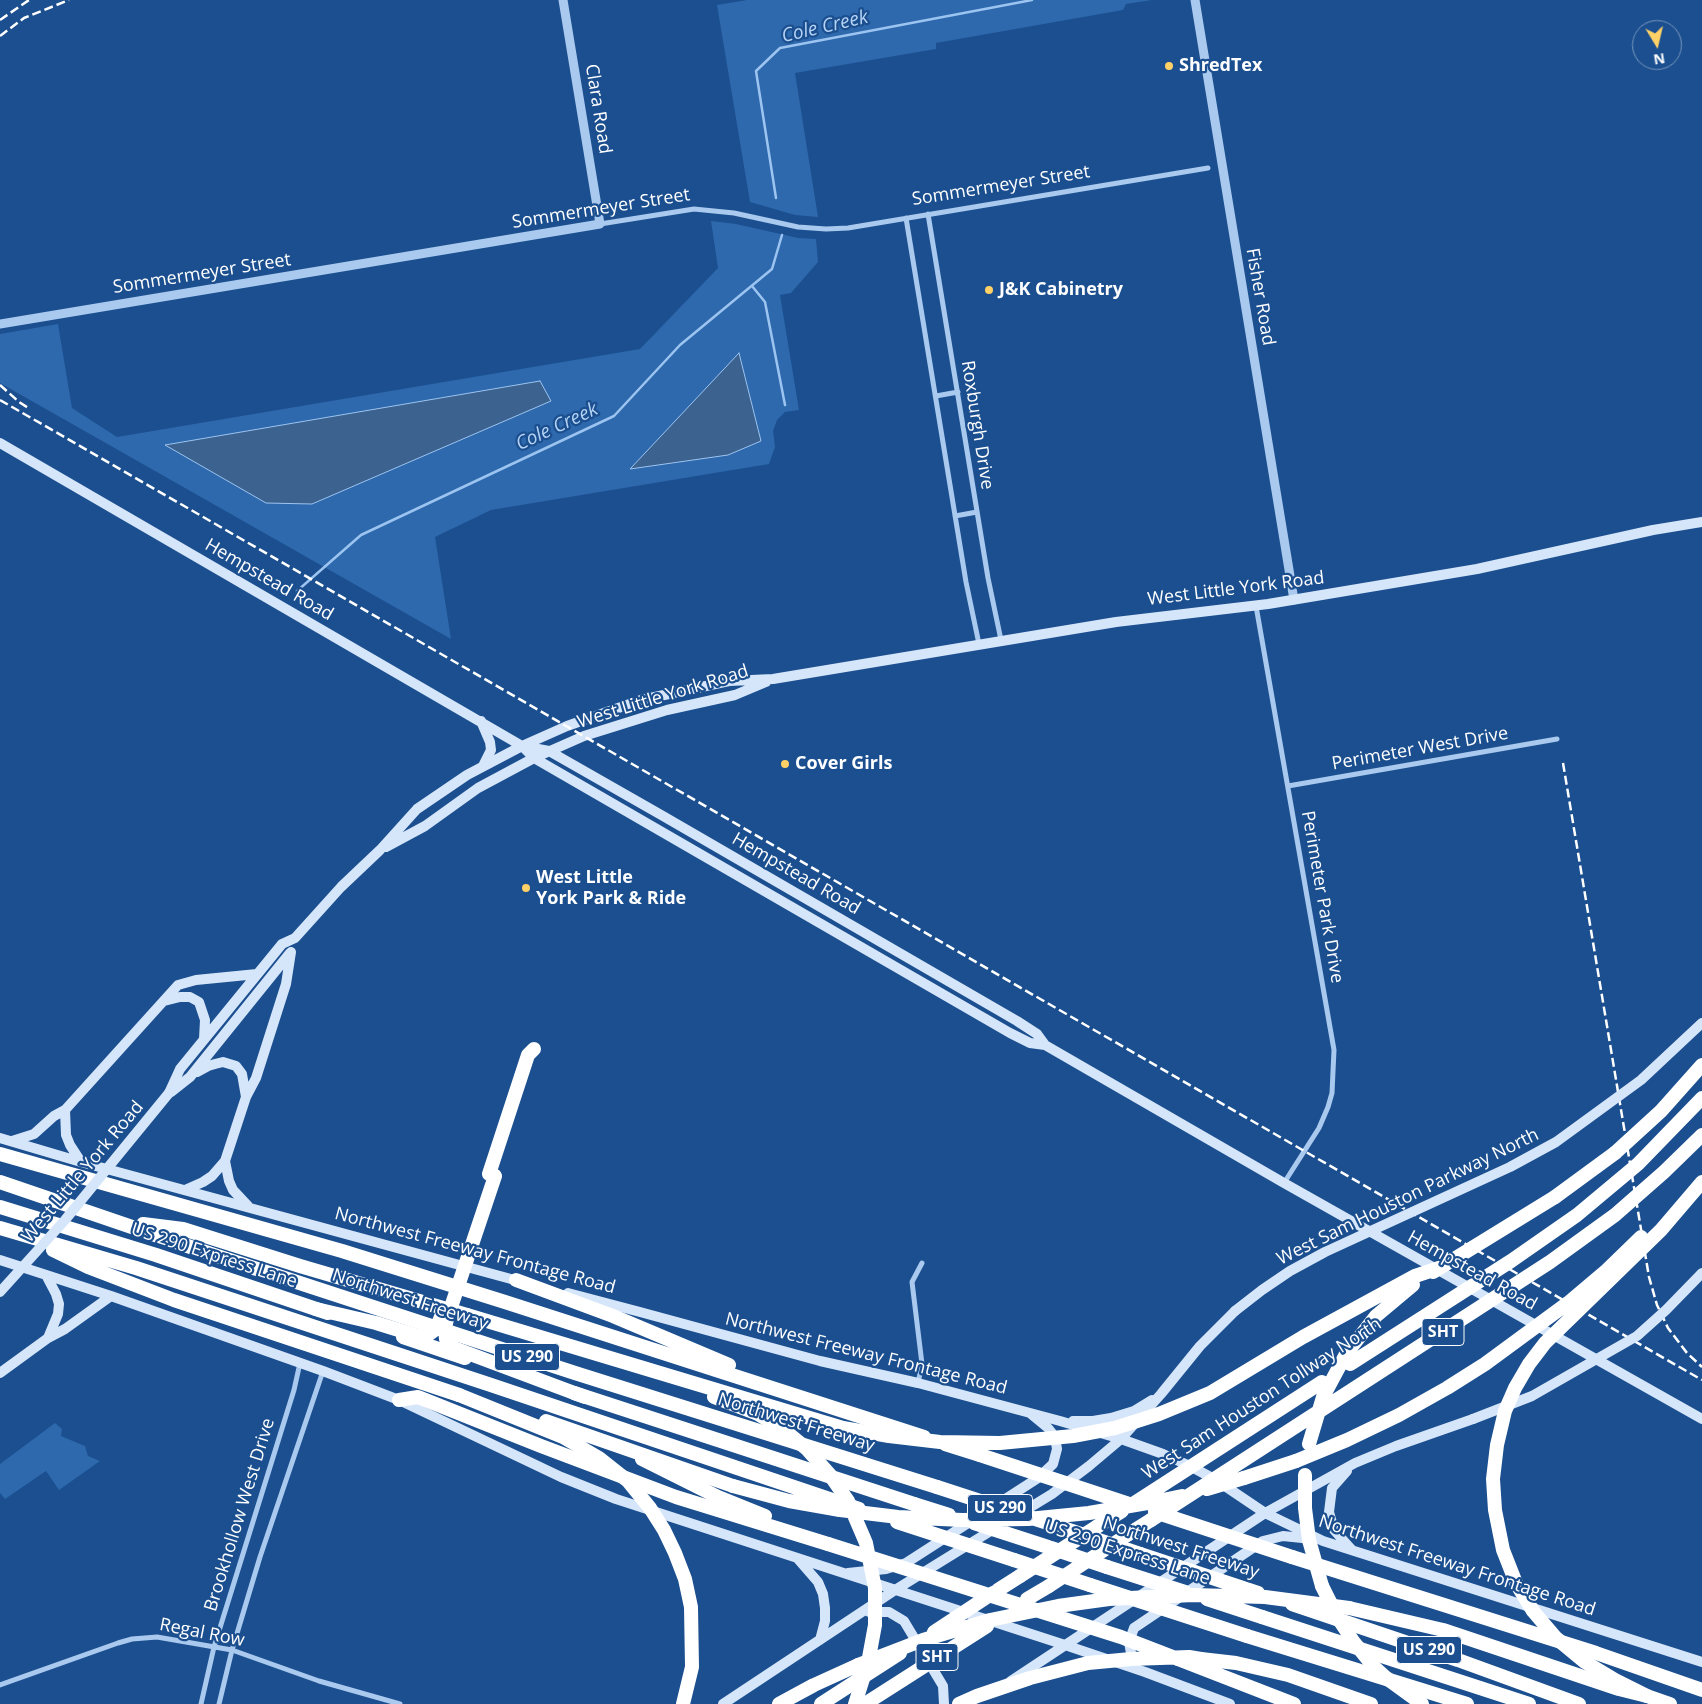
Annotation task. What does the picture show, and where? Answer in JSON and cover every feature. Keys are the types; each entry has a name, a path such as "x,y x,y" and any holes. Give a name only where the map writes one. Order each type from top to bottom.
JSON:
{"highway":[{"path":"316,1309 376,1323 418,1336 429,1334 436,1329 442,1318 492,1175 534,1057 534,1049 528,1055 492,1175 447,1320 445,1328 446,1339 454,1348 585,1397"},
{"path":"1422,1704 1385,1677 1374,1666 1353,1641 1336,1615 1322,1586 1309,1540 1305,1508 1305,1475 1309,1444 1317,1412 1330,1382 1346,1354 1376,1316 1400,1295 1439,1268 1536,1209 1602,1163 1650,1123 1702,1065"},
{"name":"West Sam Houston Tollway North","path":"821,1704 1544,1239 1577,1215 1626,1174 1661,1142 1702,1098"},
{"name":"SHT","path":"865,1704 1550,1262 1615,1215 1664,1172 1702,1135"},
{"path":"0,1154 342,1251 834,1407 1651,1671 1702,1690"},
{"path":"20,1234 88,1267 123,1281 264,1331 459,1395 516,1410 733,1486 789,1501 898,1517 962,1520 1028,1518 1089,1513 1153,1502 1235,1481 1296,1461 1347,1440 1399,1415 1446,1388 1526,1336 1581,1292 1648,1230 1702,1169"},
{"name":"Northwest Freeway","path":"0,1182 214,1255 575,1373 936,1487 1278,1599 1458,1660 1579,1704"},
{"path":"1647,1696 1585,1662 1556,1638 1533,1611 1520,1590 1503,1550 1495,1510 1493,1480 1497,1445 1505,1411 1515,1388 1529,1364 1545,1343 1661,1230 1702,1182"},
{"name":"US 290 Express Lane","path":"0,1207 156,1256 1528,1704"},
{"path":"120,1222 183,1229 300,1266 844,1428 940,1442 1000,1443 1073,1436 1115,1428 1159,1414 1210,1393 1303,1337 1415,1276 1439,1268"},
{"name":"US 290","path":"0,1228 136,1268 892,1520 1247,1636 1467,1704"},
{"path":"516,1280 613,1316 834,1407"},
{"path":"656,1371 706,1394 758,1414 784,1430 813,1456 830,1475 848,1501 866,1543 875,1588 875,1625 868,1663 855,1704"},
{"path":"491,1385 718,1496 773,1519 829,1541 962,1587 1121,1637 1294,1704"},
{"path":"459,1395 563,1437 599,1458 628,1481 650,1508 664,1530 675,1553 685,1579 691,1606 692,1667 683,1704"},
{"path":"399,1400 418,1397 676,1497 829,1541"},
{"path":"779,1704 814,1685 890,1652 956,1629 990,1620 1058,1606 1109,1599 1193,1595 1265,1597 1349,1608 1396,1618 1444,1630 1619,1689 1670,1704"},
{"path":"959,1704 1030,1678 1088,1663 1132,1658 1189,1657 1236,1663 1288,1675 1371,1704"},
{"path":"1651,1671 1702,1680"}],"main road":[{"name":"Hempstead Road","path":"0,443 480,721 522,746 534,758 1010,1033 1030,1043 1044,1045 1702,1419"},
{"name":"West Little York Road","path":"169,1093 180,1069 282,944 295,938 342,887 380,850 416,809 483,767 522,746 568,726 641,700 729,680 773,679 1137,619 1294,600 1477,569 1653,530 1702,522"},
{"name":"West Little York Road","path":"380,850 425,826 478,788 549,751 584,736 634,720 735,695 773,679"},
{"path":"480,721 490,742 491,750 483,767"},
{"name":"Hempstead Road","path":"522,746 549,751 1017,1022 1037,1034 1044,1045"},
{"name":"West Little York Road","path":"0,1292 65,1220 169,1093 190,1077 291,952 295,938"},
{"path":"185,1190 212,1176 225,1161 246,1097 256,1078 286,984 291,952"},
{"path":"11,1142 34,1134 54,1116 65,1110 178,985 186,981 257,974"},
{"path":"162,1001 190,997 199,1002 205,1020 204,1039"},
{"name":"West Sam Houston Parkway North","path":"723,1704 861,1612 1052,1494 1089,1466 1121,1439 1200,1346 1235,1311 1262,1290 1290,1271 1325,1252 1510,1167 1556,1142 1641,1080 1702,1022"},
{"path":"190,1077 208,1066 223,1062 231,1063 240,1069 246,1097"},
{"path":"65,1110 66,1135 70,1145 82,1162"},
{"name":"Northwest Freeway Frontage Road","path":"0,1138 516,1280 820,1361 918,1383 1121,1439 1190,1466 1216,1480 1265,1513 1323,1541 1702,1662"},
{"path":"225,1161 233,1190 249,1207"},
{"path":"0,1260 111,1296 399,1400 561,1476 616,1499 1065,1645 1145,1672 1230,1704"},
{"path":"975,1704 1265,1513 1355,1463 1532,1396 1637,1336 1666,1310 1702,1273"},
{"path":"46,1275 59,1304 58,1314 48,1338"},
{"path":"0,1373 111,1296"},
{"path":"1060,1421 1093,1421 1111,1418 1134,1411 1161,1394"},
{"path":"844,1573 886,1569 906,1563 1038,1478 1053,1464 1058,1449 1055,1437 1048,1428 1028,1412"},
{"path":"1353,1551 1334,1530 1329,1512 1332,1488 1355,1463"},
{"path":"1145,1672 1130,1653 1129,1642 1134,1628 1262,1541 1283,1536 1323,1541"},
{"path":"797,1558 818,1582 823,1594 826,1608 820,1640"},
{"path":"861,1612 889,1612 904,1621 943,1686 944,1704"}],"street":[{"name":"Clara Road","path":"563,0 600,224"},
{"name":"Fisher Road","path":"1195,0 1294,600"},
{"name":"Sommermeyer Street","path":"0,324 694,209 718,210 783,224 826,230 848,228 1208,168"},
{"name":"Roxburgh Drive","path":"928,214 988,578 1001,640"},
{"name":"Roxburgh Drive","path":"906,218 966,582 979,644"},
{"path":"936,396 958,392"},
{"path":"955,516 977,512"},
{"name":"Perimeter Park Drive","path":"1256,606 1330,1024 1334,1060 1332,1093 1328,1107 1319,1128 1284,1183"},
{"name":"Perimeter West Drive","path":"1288,786 1557,739"},
{"path":"918,1383 922,1364 912,1282 922,1264"},
{"name":"Brookhollow West Drive","path":"201,1704 214,1647 294,1390 300,1363"},
{"name":"Brookhollow West Drive","path":"219,1704 232,1650 262,1549 323,1371"},
{"name":"Regal Row","path":"0,1685 132,1640 145,1637 168,1638 232,1650 319,1681 400,1704"}],"shaded area":[{"path":"747,0 1152,0 1126,4 1123,10 936,43 936,49 795,73 818,217 795,215 750,202 717,5"},
{"path":"711,221 736,224 798,238 816,239 818,262 791,293 780,295 799,410 785,412 777,420 773,431 775,447 769,464 491,510 435,537 451,639 0,383 0,334 58,324 72,408 117,437 640,349 718,268"},
{"path":"739,353 761,441 728,455 630,469"},
{"path":"540,381 551,401 312,504 266,503 165,445"},
{"path":"55,1423 62,1429 61,1436 85,1446 88,1456 100,1461 59,1490 46,1471 5,1499 0,1493 0,1464"}],"waterway":[{"name":"Cole Creek","path":"776,198 756,71 780,48 1032,0"},
{"name":"Cole Creek","path":"297,591 361,535 614,416 680,345 772,269 782,235"},
{"path":"752,286 765,302 785,405"}],"railway":[{"path":"0,20 29,0"},
{"path":"0,36 24,18 69,0"},
{"path":"0,385 30,409"},
{"path":"0,400 1702,1380"},
{"path":"1563,763 1649,1277 1657,1305 1668,1328 1687,1353 1702,1367"}],"place":[{"name":"ShredTex","path":"1169,66"},
{"name":"J&K Cabinetry","path":"989,290"},
{"name":"Cover Girls","path":"785,764"},
{"name":"West Little York Park & Ride","path":"526,888"}]}
